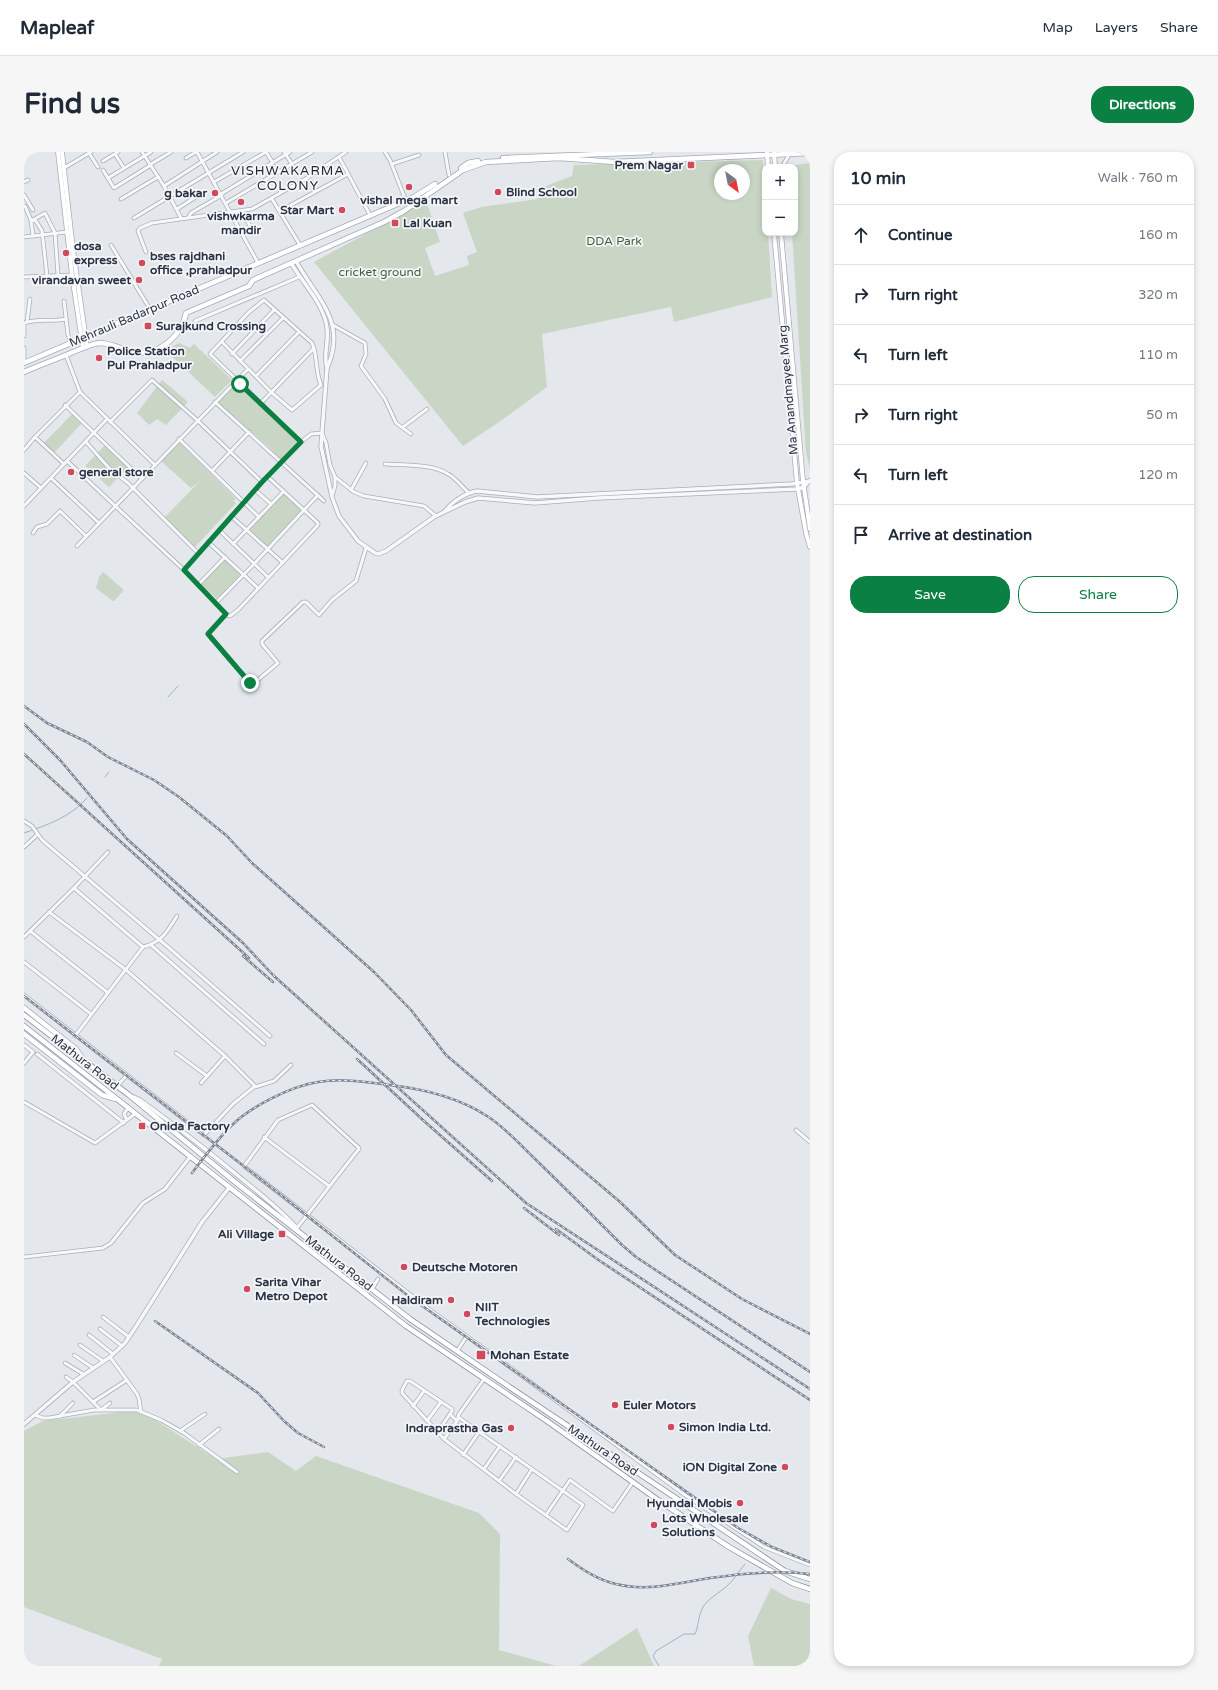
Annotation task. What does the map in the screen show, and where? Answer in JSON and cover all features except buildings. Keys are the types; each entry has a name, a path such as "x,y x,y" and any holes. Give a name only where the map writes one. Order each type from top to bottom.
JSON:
{"main road":[{"path":"58,152 72,275 84,338"},
{"path":"62,152 85,347"},
{"name":"Mehrauli Badarpur Road","path":"24,372 85,347 99,343 131,352 142,353 156,349 170,342 180,332 186,313 249,286 253,280 384,222 449,175 468,164 478,161 530,156 650,152"},
{"name":"Mehrauli Badarpur Road","path":"24,363 370,215 406,201 416,199 470,166 486,162 530,156 615,162 810,153"},
{"path":"767,154 768,164"},
{"path":"774,154 775,164"},
{"name":"Ma Anandmayee Marg","path":"774,236 797,483 806,534 810,547"},
{"name":"Ma Anandmayee Marg","path":"781,236 803,481 810,529"},
{"name":"Mathura Road","path":"24,1008 76,1048 83,1060"},
{"name":"Mathura Road","path":"24,1015 129,1095 303,1236 410,1319 785,1571 810,1579"},
{"name":"Mathura Road","path":"24,1026 406,1326 729,1547 792,1584 810,1589"},
{"name":"Mathura Road","path":"24,1034 102,1094 117,1100"}],"street":[{"path":"64,168 90,152 98,167"},
{"path":"142,152 151,164 181,218"},
{"path":"108,178 151,152"},
{"path":"103,170 114,188 171,152"},
{"path":"186,158 197,152 258,263"},
{"path":"164,186 217,152"},
{"path":"134,218 243,152"},
{"path":"214,182 266,152 273,163"},
{"path":"188,218 191,213 273,163 285,153 290,152"},
{"path":"226,203 312,152"},
{"path":"146,252 138,231 140,228 152,223 242,211 256,207 272,199 346,152"},
{"path":"385,152 392,164 406,201"},
{"path":"445,152 449,175"},
{"path":"103,161 117,153 124,168"},
{"path":"285,153 292,164"},
{"path":"596,160 598,153"},
{"path":"392,164 419,155"},
{"path":"784,164 789,155"},
{"path":"338,157 370,215"},
{"path":"280,211 348,174"},
{"path":"121,199 158,177"},
{"path":"24,182 28,180"},
{"path":"176,209 202,194"},
{"path":"24,195 33,210"},
{"path":"272,199 300,245"},
{"path":"29,204 24,206 32,220 33,236"},
{"path":"242,211 251,228"},
{"path":"32,220 45,213 55,233 58,275"},
{"path":"32,220 36,221 41,229 47,276"},
{"path":"24,237 68,232"},
{"path":"111,245 150,309"},
{"path":"296,261 327,308 333,325 333,347 327,368 322,433 322,455 332,496 339,516 358,541 374,553 382,552 436,516 478,498 535,503 598,498 798,489 804,487 810,481"},
{"path":"291,263 299,277 316,300 326,322 328,338 325,358 327,368"},
{"path":"24,277 72,275"},
{"path":"195,321 299,277"},
{"path":"222,342 232,354 271,392 293,410 321,385 318,378 312,343 264,300 262,292"},
{"path":"24,336 30,299"},
{"path":"264,300 249,312 210,355 301,442"},
{"path":"64,301 71,343"},
{"path":"232,354 274,310"},
{"path":"240,362 283,318"},
{"path":"25,323 40,320 58,321 66,319"},
{"path":"333,325 365,343 366,354 361,366 385,399 396,423 411,434"},
{"path":"256,376 299,332"},
{"path":"260,404 314,348"},
{"path":"24,350 24,363"},
{"path":"66,355 80,392 155,464"},
{"path":"77,546 133,489 235,380 248,369"},
{"path":"110,422 152,380 197,420 262,482"},
{"path":"24,450 65,405 80,392"},
{"path":"215,402 324,501"},
{"path":"65,405 142,479"},
{"path":"403,427 428,409"},
{"path":"24,506 107,419"},
{"path":"212,471 249,432"},
{"path":"184,570 218,530 262,482 282,464 301,442 311,434 322,433"},
{"path":"322,433 326,443 330,465 335,476 351,490 364,496 424,506 436,516"},
{"path":"35,437 116,506 184,570 226,615"},
{"path":"179,439 259,517"},
{"path":"86,442 109,468 133,489 198,553"},
{"path":"351,490 366,463"},
{"path":"385,464 433,468 443,471 450,474 469,493"},
{"path":"24,473 41,488"},
{"path":"332,496 335,486 335,476"},
{"path":"268,477 318,523 318,525 233,614 226,615 208,634 245,677 253,684 278,663 262,644 262,642 303,602 306,602 319,615 332,600 356,581 366,548"},
{"path":"51,478 99,523"},
{"path":"446,511 452,504 469,493 477,491 537,497 797,483 810,481"},
{"path":"256,490 271,504"},
{"path":"233,544 283,492"},
{"path":"216,603 318,495"},
{"path":"33,533 37,528 47,524 60,511 86,536"},
{"path":"232,516 282,562"},
{"path":"218,530 268,577"},
{"path":"208,542 258,588"},
{"path":"198,585 226,557"},
{"path":"24,821 85,877 270,1036"},
{"path":"24,848 37,834"},
{"path":"24,937 85,877 108,852"},
{"path":"74,888 143,947"},
{"path":"49,912 125,969 225,1056 255,1084 255,1087"},
{"path":"75,1036 107,992 143,947 160,940 177,916"},
{"path":"30,931 107,992"},
{"path":"151,945 264,1044"},
{"path":"24,962 91,1014"},
{"path":"24,995 126,1076 204,1135 233,1104 255,1087 274,1082 291,1064"},
{"path":"24,1045 33,1052 24,1063"},
{"path":"176,1053 207,1076"},
{"path":"37,1054 126,1121"},
{"path":"201,1083 225,1056"},
{"path":"117,1086 126,1076"},
{"path":"24,1102 91,1142 98,1141 135,1114"},
{"path":"296,1229 307,1216 359,1148 314,1106 310,1105 280,1118 264,1137 245,1167 307,1216 382,1274 685,1495 764,1547 810,1565"},
{"path":"126,1121 124,1114 128,1108"},
{"path":"796,1130 810,1142"},
{"path":"264,1137 329,1186"},
{"path":"24,1257 103,1248 112,1243 142,1203 165,1189 190,1157"},
{"path":"24,1424 83,1374 122,1346 202,1222 229,1188"},
{"path":"372,1289 378,1279"},
{"path":"103,1317 129,1337"},
{"path":"100,1329 122,1346"},
{"path":"89,1335 111,1355 139,1399 141,1412"},
{"path":"457,1351 467,1336"},
{"path":"80,1345 103,1361"},
{"path":"74,1355 93,1368"},
{"path":"65,1363 83,1374"},
{"path":"66,1377 101,1410"},
{"path":"444,1439 484,1379"},
{"path":"93,1402 127,1380"},
{"path":"437,1432 452,1410 410,1381 407,1381 402,1393 437,1432 444,1439 463,1455 566,1530 583,1505 500,1446 450,1414"},
{"path":"414,1406 424,1391"},
{"path":"427,1421 441,1402"},
{"path":"60,1417 74,1403"},
{"path":"101,1410 110,1404"},
{"path":"35,1415 43,1418 60,1417 101,1410 133,1409 161,1420 180,1431 237,1472"},
{"path":"180,1431 206,1414"},
{"path":"199,1444 219,1429"},
{"path":"463,1455 479,1432"},
{"path":"484,1469 500,1446"},
{"path":"499,1481 516,1457"},
{"path":"516,1494 532,1469"},
{"path":"546,1515 570,1480 613,1511 633,1482"}],"green space":[{"name":"DDA Park","path":"763,160 762,236 768,236 772,297 674,322 671,307 542,334 547,387 463,446 314,262 426,201 440,242 425,248 435,276 469,265 467,256 477,252 463,213 481,207 538,199 543,187 572,176 574,165"},
{"path":"810,163 810,469 806,452 792,236 798,236 798,165"},
{"path":"179,343 190,348 194,344 232,380 215,397 165,350"},
{"path":"162,380 188,402 166,425 157,419 149,425 137,413"},
{"path":"236,382 299,442 282,461 268,446 217,402"},
{"path":"73,413 82,423 54,453 44,443"},
{"path":"179,442 236,499 233,501 236,503 195,547 164,518 201,480 191,488 161,461"},
{"path":"105,445 128,467 109,487 85,466"},
{"path":"282,492 302,510 265,549 245,530"},
{"path":"223,558 241,574 217,599 199,583"},
{"path":"103,572 124,590 114,601 96,588 99,577"},
{"path":"140,1410 216,1459 268,1452 296,1471 316,1456 479,1513 500,1534 499,1650 556,1666 159,1666 162,1659 24,1607 24,1431 43,1421"},
{"path":"771,1588 791,1599 810,1604 810,1666 754,1666 748,1636"},
{"path":"637,1628 654,1666 579,1666"}],"waterway":[{"path":"168,697 178,686"},
{"path":"105,777 109,772"},
{"path":"24,833 58,820 81,805 87,798"},
{"path":"659,1666 653,1656 656,1651 684,1634 695,1634 700,1614 705,1604 730,1584 745,1564"}],"railway":[{"path":"24,706 47,723 87,742 108,757 154,780 179,797 227,836 252,863 374,972 411,1010 446,1055 619,1201 675,1255 742,1299 810,1334"},
{"path":"24,724 60,760 127,839 243,943 274,976 526,1203 810,1389"},
{"path":"24,754 249,958"},
{"path":"243,956 273,982"},
{"path":"24,996 281,1195 411,1298 738,1528 772,1547 810,1562"},
{"path":"357,1059 492,1181"},
{"path":"192,1173 220,1137 239,1119 272,1098 307,1084 345,1080 403,1087 453,1099 476,1109 500,1125 636,1257 810,1372"},
{"path":"524,1208 559,1235"},
{"path":"556,1229 597,1259 810,1400"},
{"path":"155,1321 258,1393 284,1421 298,1433 324,1447"},
{"path":"568,1559 585,1571 603,1580 616,1584 639,1587 663,1586 748,1573 785,1572 810,1574"}],"place":[{"name":"Prem Nagar","path":"691,165"},
{"name":"vishal mega mart","path":"409,187"},
{"name":"Blind School","path":"498,192"},
{"name":"g bakar","path":"215,193"},
{"name":"vishwkarma mandir","path":"241,202"},
{"name":"Star Mart","path":"342,210"},
{"name":"Lal Kuan","path":"395,223"},
{"name":"dosa express","path":"66,253"},
{"name":"bses rajdhani office ,prahladpur","path":"142,263"},
{"name":"virandavan sweet","path":"139,280"},
{"name":"Surajkund Crossing","path":"148,326"},
{"name":"Police Station Pul Prahladpur","path":"99,358"},
{"name":"general store","path":"71,472"},
{"name":"Onida Factory","path":"142,1126"},
{"name":"Ali Village","path":"282,1234"},
{"name":"Deutsche Motoren","path":"404,1267"},
{"name":"Sarita Vihar Metro Depot","path":"247,1289"},
{"name":"Haldiram","path":"451,1300"},
{"name":"NIIT Technologies","path":"467,1314"},
{"name":"Mohan Estate","path":"481,1355"},
{"name":"Euler Motors","path":"615,1405"},
{"name":"Simon India Ltd.","path":"671,1427"},
{"name":"Indraprastha Gas","path":"511,1428"},
{"name":"iON Digital Zone","path":"785,1467"},
{"name":"Hyundai Mobis","path":"740,1503"},
{"name":"Lots Wholesale Solutions","path":"654,1525"}],"district":[{"name":"VISHWAKARMA COLONY","path":"288,178"}],"route":[{"path":"240,384 280,424 301,442 282,464 262,482 184,570 226,614 208,633 208,635 250,683"}],"park label":[{"name":"cricket ground","path":"380,272"}]}
